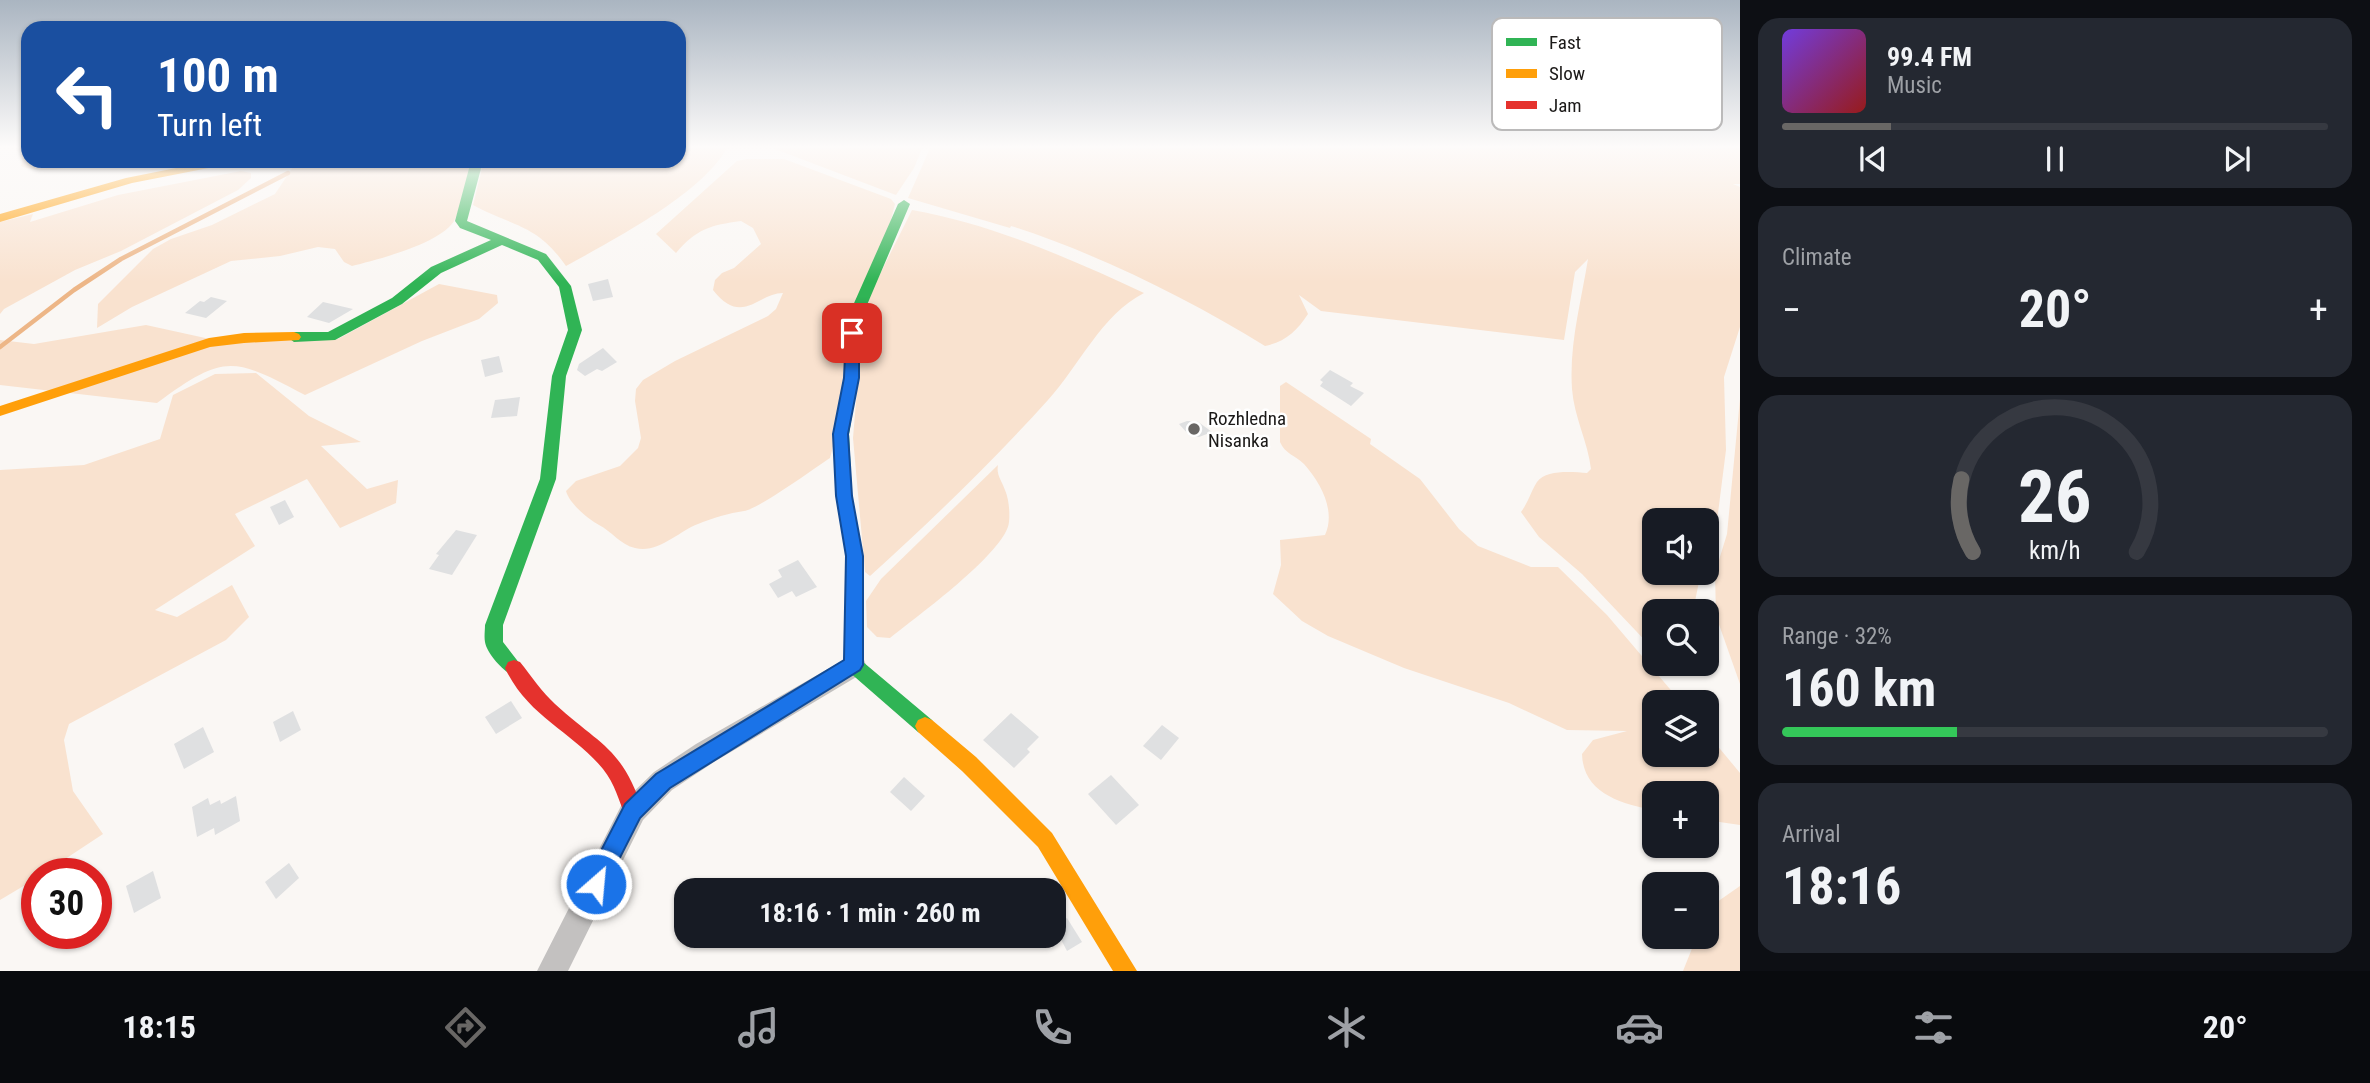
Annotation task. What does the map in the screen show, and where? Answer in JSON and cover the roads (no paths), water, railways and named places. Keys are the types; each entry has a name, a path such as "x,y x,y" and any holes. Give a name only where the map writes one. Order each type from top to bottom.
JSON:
{"street":[{"path":"0,218 91,191"},
{"path":"469,191 461,221 464,225 542,257 565,286 575,330 559,376 548,479 494,625 494,644 547,709 610,759 625,782 633,811"},
{"path":"853,665 854,556 844,496 841,434 851,378 854,319 904,204"},
{"path":"0,411 209,343 244,338 330,337 397,301 436,270 500,241"},
{"path":"552,971 633,811 663,781 705,753 853,665"},
{"path":"853,665 969,764 1045,840 1126,971"}],"waterway":[{"path":"0,347 74,290 121,259 252,191"}],"place":[{"name":"Rozhledna Nisanka","path":"1194,429"}]}
